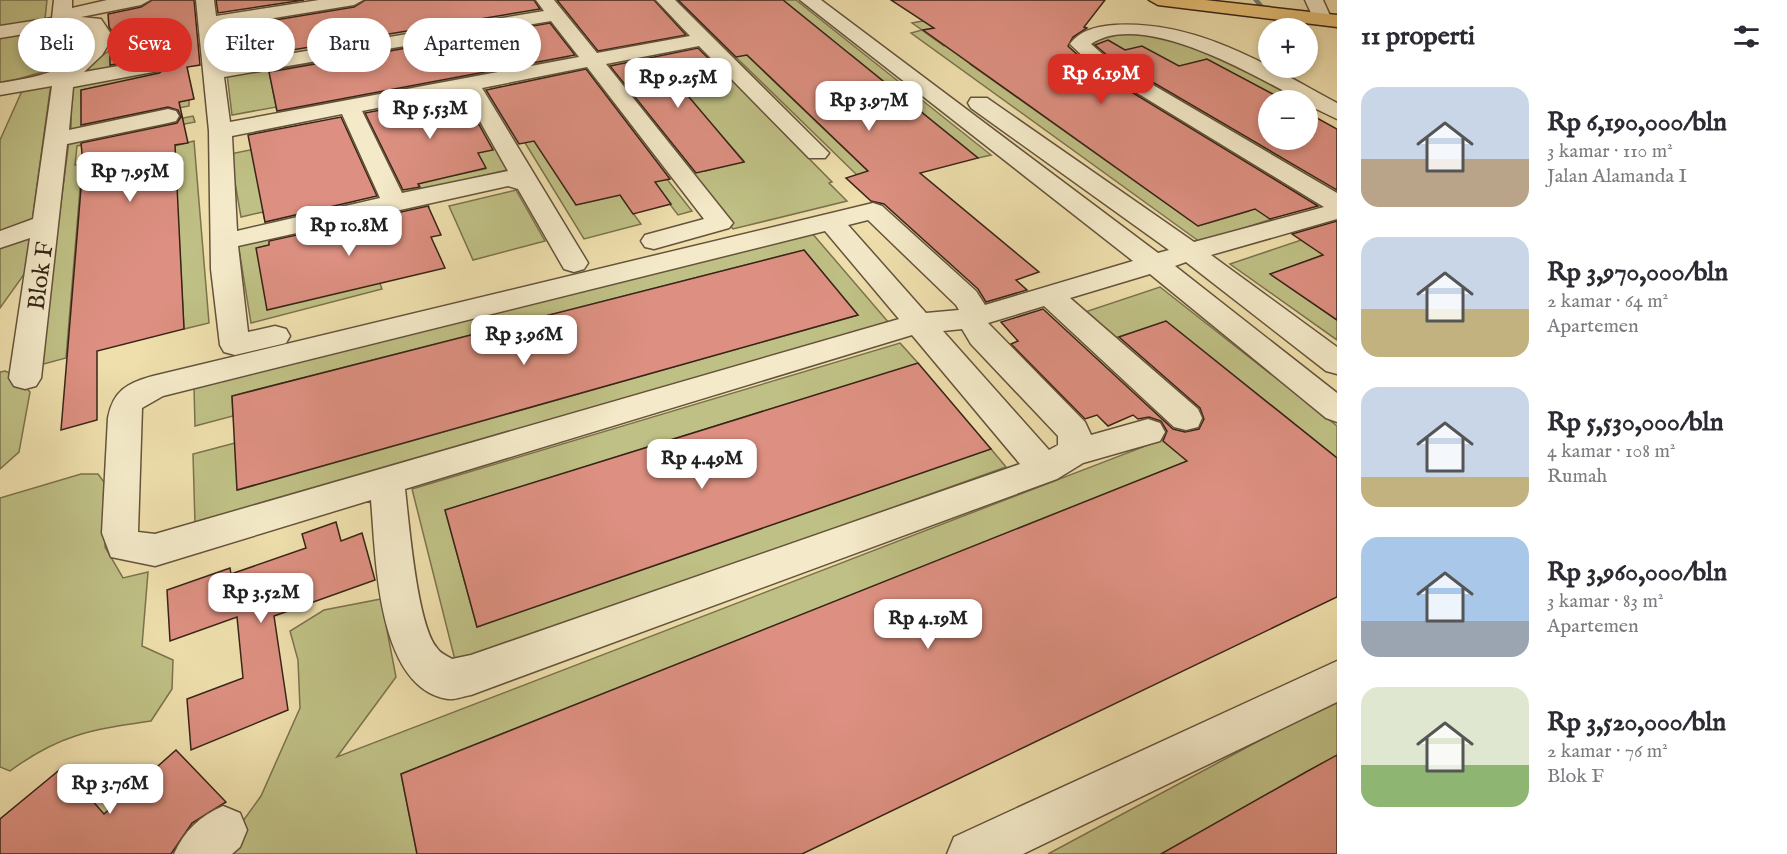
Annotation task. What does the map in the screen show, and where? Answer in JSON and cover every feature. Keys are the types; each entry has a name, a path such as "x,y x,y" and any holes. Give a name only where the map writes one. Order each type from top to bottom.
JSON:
{"main road":[{"path":"1158,0 1324,14"}],"street":[{"path":"0,32 62,13 141,0"},
{"path":"206,11 354,0"},
{"path":"665,0 817,153"},
{"path":"809,0 1155,264 1337,410"},
{"path":"833,0 1191,253 1337,363"},
{"path":"215,72 226,241 225,269 236,345 574,263 720,223 551,7 295,57"},
{"path":"62,13 94,23 103,37 97,53 65,80"},
{"path":"1337,112 1194,39 1158,30 1130,28 1088,36 1080,44 1101,62 1337,204"},
{"path":"220,131 704,39"},
{"path":"1,91 115,72"},
{"name":"Blok F","path":"26,378 65,80"},
{"path":"469,84 574,263"},
{"path":"349,106 394,202"},
{"path":"57,139 168,116"},
{"path":"226,241 510,178 527,184"},
{"path":"970,319 974,310 966,298 873,211 153,387 127,402 124,418 120,533 124,546 155,550 918,323 970,319 1337,211"},
{"path":"830,220 918,323 1059,461"},
{"path":"0,240 47,223"},
{"path":"1050,296 1186,418"},
{"path":"970,319 982,337 1073,431 1076,441 1059,461"},
{"path":"387,482 402,603 410,634 421,661 449,679 495,669 1059,461 1148,432"},
{"path":"971,854 1337,681"}],"green space":[{"path":"0,0 47,0 45,18 18,18 18,24 0,28"},
{"path":"374,0 330,18 307,18 307,28 295,33 295,18 260,18"},
{"path":"677,0 689,0 871,174 859,177"},
{"path":"783,0 796,0 991,155 978,158 850,54 800,64 831,39"},
{"path":"543,7 546,11 505,18 478,18"},
{"path":"955,15 965,22 923,31 944,46 987,37 970,64 1198,226 1249,211 1252,206 1272,219 1200,242 911,33 922,30 912,23"},
{"path":"549,19 551,23 541,25 541,20"},
{"path":"403,31 403,35 391,37 391,33"},
{"path":"1038,31 1299,192 1303,204 1029,32"},
{"path":"18,33 18,72 43,72 0,84 0,36"},
{"path":"1109,34 1156,34 1218,56 1283,90 1258,90 1258,113 1243,130 1258,139 1258,147 1088,45"},
{"path":"403,44 403,48 391,50 391,46"},
{"path":"307,47 307,51 295,53 295,49"},
{"path":"107,52 107,70 95,72 95,61"},
{"path":"565,54 568,58 541,63 541,58"},
{"path":"650,54 705,171 744,161 665,71 714,62 832,182 829,183 847,201 733,229 602,63"},
{"path":"307,60 307,65 295,67 295,62"},
{"path":"579,67 692,211 678,215 573,77 541,83 536,75"},
{"path":"147,72 176,72 81,90 82,121 189,100 189,106 71,130 71,85"},
{"path":"269,72 276,106 465,72 493,72 277,112 276,107 232,115 227,74"},
{"path":"51,83 25,273 0,308 0,140 22,91"},
{"path":"498,83 576,205 620,195 641,224 584,239 489,84"},
{"path":"473,87 520,167 395,196 368,126 383,123 451,176 485,169 403,119 395,102"},
{"path":"193,116 195,122 77,146 75,165 82,165 66,358 40,365 69,141"},
{"path":"347,130 368,189 352,193 357,208 267,229 263,212 241,217 230,154"},
{"path":"194,141 209,323 184,329 174,146"},
{"path":"1263,150 1277,150 1337,185 1337,194"},
{"path":"516,190 545,241 473,260 449,206"},
{"path":"426,199 429,207 257,248 268,309 379,281 382,289 251,323 238,243"},
{"path":"1337,228 1323,255 1271,274 1337,320 1337,340 1230,264"},
{"path":"811,232 890,324 195,524 193,454 235,443 238,490 858,315 804,250 232,396 233,416 195,426 194,387"},
{"path":"1160,287 1337,426 1337,458 1166,321 1109,340 1079,314"},
{"path":"900,343 918,363 445,510 477,627 991,449 1006,467 456,664 412,489"},
{"path":"5,371 14,375 30,392 19,452 0,469 0,372"},
{"path":"1179,433 1203,455 401,774 417,854 219,854 261,796 300,708 298,660 290,631 324,610 381,599 396,677 337,757"},
{"path":"81,474 98,474 107,486 105,547 123,578 148,572 142,646 173,660 172,689 151,721 93,731 61,741 10,771 0,767 0,498"},
{"path":"1337,699 1337,756 1161,854 1048,854"}],"building":[{"path":"152,0 194,0 200,65 192,66 192,18 108,18 108,14 141,7"},
{"path":"216,0 304,0 218,13"},
{"path":"365,0 534,0 540,9 485,18 403,18 403,32 391,34 391,18 307,18 307,47 295,49 295,18 288,18 354,7"},
{"path":"557,0 654,0 686,35 598,51"},
{"path":"678,0 783,0 978,158 920,173 1039,272 1016,280 1027,290 986,302 978,289 884,204 871,201 846,178 868,171 747,55 736,57"},
{"path":"891,0 1105,0 1084,27 1087,28 1073,37 1068,46 1092,68 1318,206 1270,219 1255,209 1198,226 923,30 934,28"},
{"path":"550,23 575,55 541,61 541,25"},
{"path":"1108,40 1125,50 1142,46 1179,66 1207,59 1265,90 1258,90 1258,144 1108,56 1095,45"},
{"path":"698,48 712,62 667,71 744,162 696,173 610,66"},
{"path":"403,49 403,72 485,72 277,111 269,72 295,72 295,67 307,65 307,72 391,72 391,51"},
{"path":"586,69 670,179 655,182 671,204 633,214 620,195 576,205 534,141 519,144 486,90"},
{"path":"188,72 194,99 179,102 188,143 175,145 184,329 97,351 97,420 61,430 83,164 81,143 177,123 181,117 178,110 168,107 81,125 81,90 159,73"},
{"path":"462,94 493,150 478,153 486,168 418,184 420,187 403,190 365,113"},
{"path":"341,117 377,196 265,222 248,135"},
{"path":"1318,119 1337,129 1337,190 1269,150 1318,150"},
{"path":"428,206 441,235 431,237 445,268 267,310 256,248 269,245 269,241"},
{"path":"1337,221 1337,320 1270,274 1323,255 1292,234"},
{"path":"804,250 858,315 237,490 232,396"},
{"path":"1043,309 1173,429 1185,432 1199,429 1204,419 1200,408 1119,337 1166,321 1337,458 1337,597 802,854 417,854 401,774 1187,461 1163,441 1167,431 1161,421 1149,417 1138,419 1133,415 1108,426 1097,415 1085,419 1011,344 1018,341 1001,322"},
{"path":"918,363 991,449 477,627 445,510"},
{"path":"336,522 341,541 362,533 375,580 274,616 288,710 191,750 187,699 243,678 237,617 170,641 167,590 230,568 231,574 306,548 302,534"},
{"path":"176,750 226,802 192,823 171,854 0,854 0,819 63,767 104,814"},
{"path":"1337,755 1337,854 1161,854 1306,772"}],"waterway":[{"path":"1256,0 1264,10 1277,11"}]}
